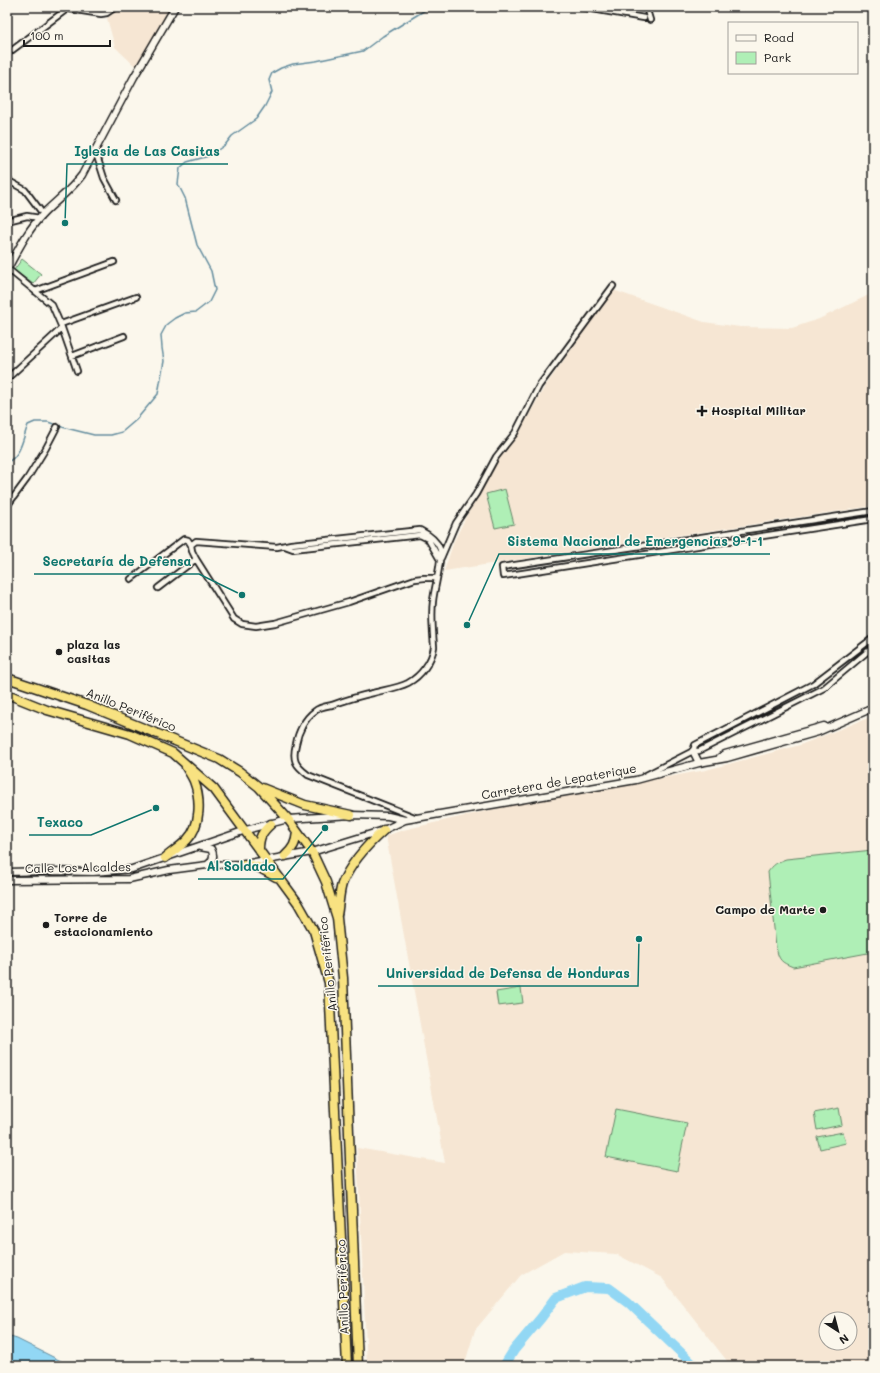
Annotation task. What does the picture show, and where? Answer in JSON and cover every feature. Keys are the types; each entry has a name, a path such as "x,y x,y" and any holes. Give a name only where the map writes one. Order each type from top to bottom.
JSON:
{"highway":[{"name":"Anillo Periférico","path":"7,678 87,705 218,759 240,772 260,787 288,819 312,852 326,882 337,918 343,978 358,1366"},
{"name":"Anillo Periférico","path":"7,694 54,712 130,734 173,753 214,789 246,830 298,903 314,931 329,983 347,1366"},
{"path":"165,858 187,839 194,830 198,818 198,801 194,781 183,761"},
{"path":"260,787 306,805 351,815"},
{"path":"259,849 259,839 264,830 271,824"},
{"path":"337,918 342,885 352,864 369,844 384,830"},
{"path":"286,856 292,850 296,841 297,832"},
{"path":"244,864 265,870 284,884"}],"main road":[{"path":"7,269 25,238 42,216 74,186 82,176 134,77 175,7"},
{"name":"Carretera de Lepaterique","path":"267,860 312,852 384,830 405,820 636,780 699,763 727,758 818,732 873,708"},
{"path":"693,751 699,763"},
{"name":"Carretera de Lepaterique","path":"246,830 288,819 351,815 388,816 405,820"},
{"name":"Calle Los Alcaldes","path":"7,872 93,872 126,870 246,830"},
{"path":"197,847 211,849 213,853 212,862 207,865"},
{"name":"Calle Los Alcaldes","path":"7,880 129,879 169,870 207,865 244,864 267,860"}],"street":[{"path":"57,7 101,14 107,13 116,7"},
{"path":"580,7 644,18"},
{"path":"621,7 621,14"},
{"path":"646,7 650,20"},
{"path":"7,54 66,9"},
{"path":"96,150 104,178 116,200"},
{"path":"7,180 26,190 42,216"},
{"path":"7,221 27,216 42,216"},
{"path":"35,291 114,262"},
{"path":"7,269 52,305 78,371"},
{"path":"418,818 308,775 300,769 294,760 294,752 300,731 307,719 316,710 362,695 402,686 410,682 422,671 432,654 433,602 440,560 456,523 476,494 496,457 514,433 539,386 613,286"},
{"path":"10,376 61,326 136,297"},
{"path":"72,356 124,336"},
{"path":"7,506 27,479 57,427"},
{"path":"873,511 502,567 503,576 873,519"},
{"path":"191,545 196,541 277,547 298,543 420,530 428,533 435,541 440,549 440,560"},
{"path":"131,579 184,539 188,540 196,558 234,619 242,624 256,626 310,614 415,579 436,578"},
{"path":"158,588 196,558"},
{"path":"693,751 695,745 814,684 873,638"},
{"path":"636,780 693,751 699,751 824,688 873,647"}],"shaded area":[{"path":"122,7 173,7 136,67 115,47 107,18"},
{"name":"Hospital Militar","path":"613,290 704,322 740,327 792,328 819,319 873,293 873,506 444,571 454,541 469,511 500,457 518,434 544,388"},
{"path":"873,716 873,1366 731,1366 662,1278 616,1254 564,1251 521,1275 475,1330 464,1366 367,1366 357,1148 445,1163 386,836 403,830 508,806 706,770 800,745"}],"green space":[{"path":"22,259 41,274 33,284 14,270"},
{"path":"505,489 514,524 495,528 486,494"},
{"name":"Campo de Marte","path":"873,850 873,952 793,967 783,962 778,955 776,947 768,872 780,861 786,859"},
{"path":"521,988 523,1003 498,1006 496,992"},
{"path":"839,1108 842,1125 817,1130 814,1113"},
{"path":"616,1109 687,1123 677,1171 606,1157"},
{"path":"843,1132 846,1143 820,1149 817,1137"}],"water":[{"path":"7,1336 17,1339 71,1366 7,1366"}],"waterway":[{"path":"7,462 15,456 21,446 28,425 35,422 48,422 94,435 111,435 122,432 136,420 158,394 164,361 161,335 167,324 185,313 196,312 209,302 215,290 211,271 197,245 185,198 178,184 180,168 187,162 209,156 225,145 232,136 256,119 272,92 269,80 272,73 293,64 316,61 363,51 383,36 430,7"},
{"path":"504,1366 514,1350 556,1298 585,1287 609,1288 628,1302 695,1366"}],"place":[{"name":"Iglesia de Las Casitas","path":"65,223"},
{"name":"Hospital Militar","path":"702,411"},
{"name":"Secretaría de Defensa","path":"242,595"},
{"name":"Sistema Nacional de Emergencias 9-1-1","path":"467,625"},
{"name":"plaza las casitas","path":"59,652"},
{"name":"Texaco","path":"156,808"},
{"name":"Al Soldado","path":"325,828"},
{"name":"Campo de Marte","path":"823,910"},
{"name":"Torre de estacionamiento","path":"46,925"},
{"name":"Universidad de Defensa de Honduras","path":"639,939"}]}
